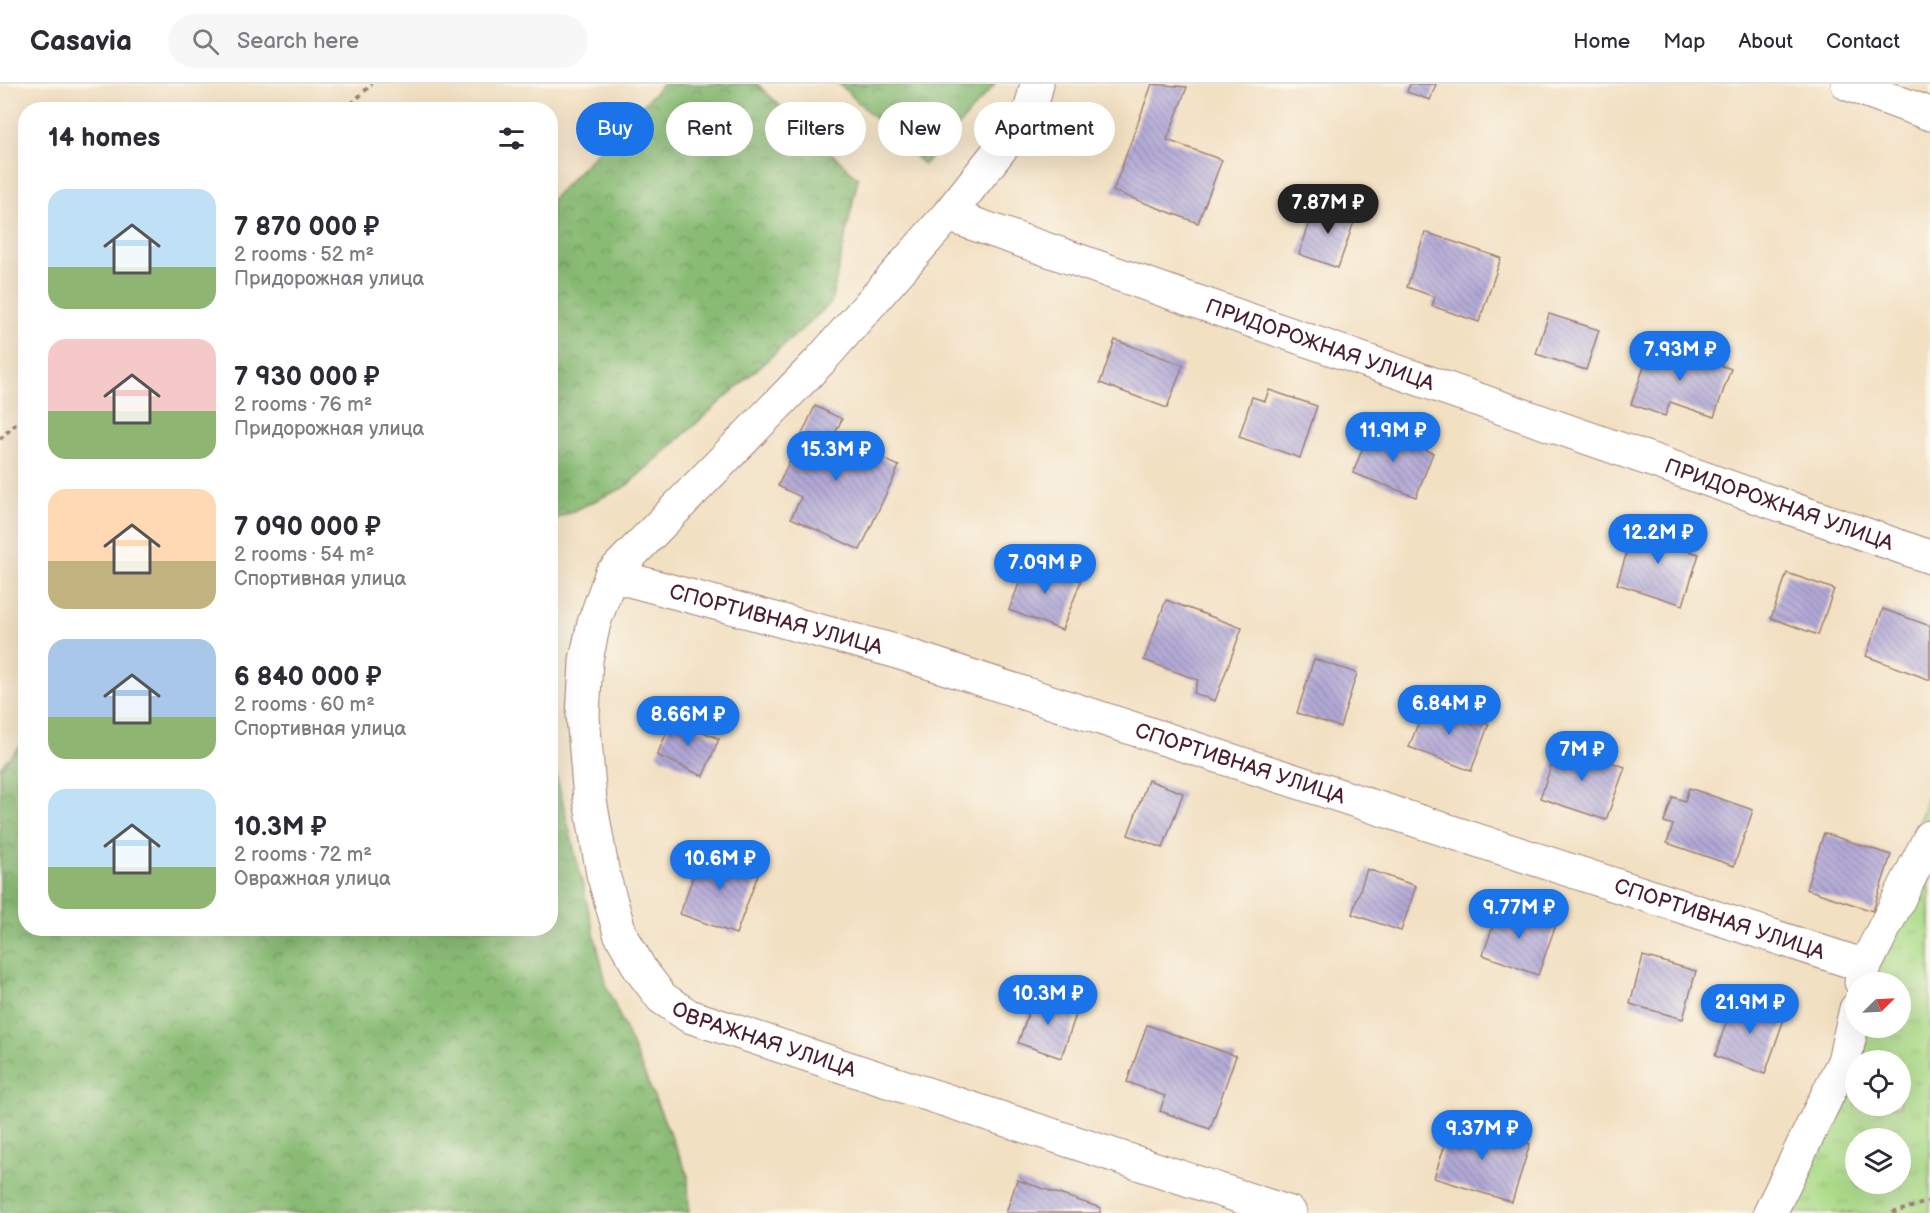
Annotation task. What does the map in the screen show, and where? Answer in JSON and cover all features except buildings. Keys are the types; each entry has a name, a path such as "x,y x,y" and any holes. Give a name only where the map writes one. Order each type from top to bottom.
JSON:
{"street":[{"path":"611,575 820,361 948,215 1030,112 1037,84"},
{"path":"1848,84 1930,114"},
{"name":"ПРИДОРОЖНАЯ УЛИЦА","path":"948,215 1930,557"},
{"name":"СПОРТИВНАЯ УЛИЦА","path":"611,575 891,650 1857,972"},
{"name":"ОВРАЖНАЯ УЛИЦА","path":"611,575 594,623 586,660 583,716 590,800 603,874 620,933 640,969 662,998 690,1016 1290,1213"},
{"path":"1864,972 1930,837"},
{"path":"1770,1213 1844,1061 1849,1038"}],"path":[{"path":"353,102 372,84"},
{"path":"0,439 18,422"},
{"path":"1892,1213 1930,1201"}],"green space":[{"path":"663,84 757,84 776,102 765,102 765,156 834,156 858,178 831,303 625,487 558,518 558,193 593,156 654,156 654,102 646,102"},
{"path":"839,84 995,84 979,102 974,102 974,108 962,122 962,102 878,102 878,121 866,110 866,102 858,102"},
{"path":"915,156 932,156 924,165"},
{"path":"18,748 18,936 558,936 558,782 607,987 688,1176 689,1213 0,1213 0,767"},
{"path":"1930,789 1930,1213 1791,1213 1848,1038 1911,1038 1911,972 1869,972"}]}
